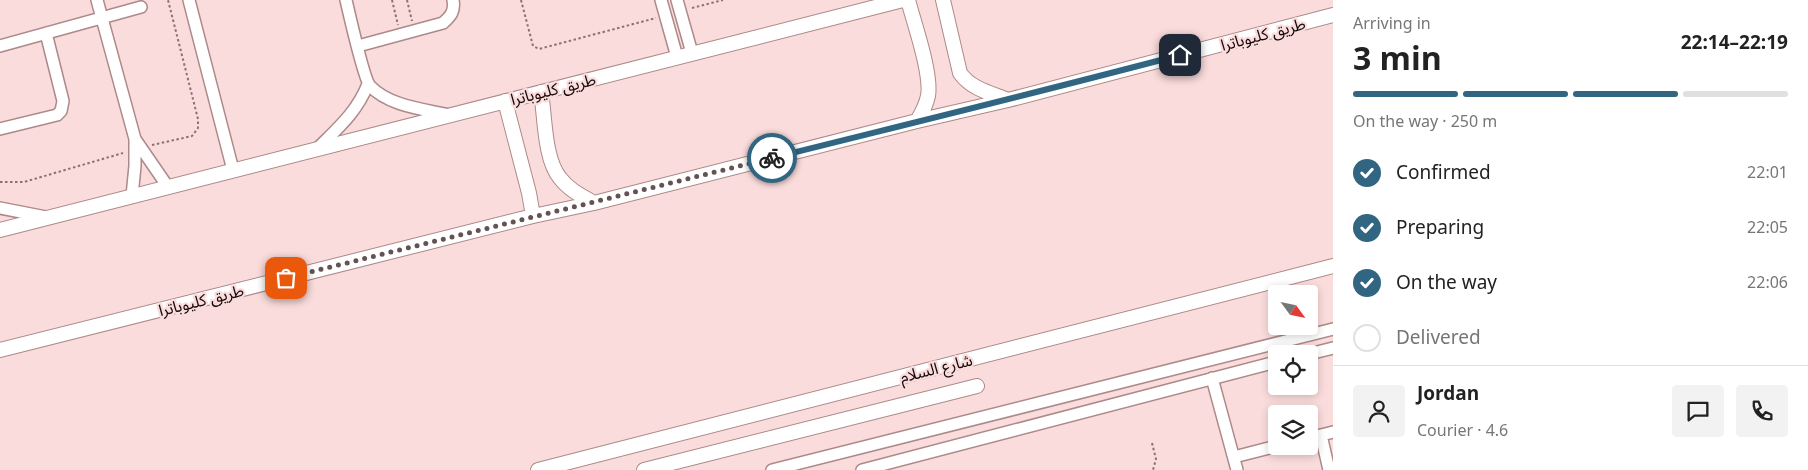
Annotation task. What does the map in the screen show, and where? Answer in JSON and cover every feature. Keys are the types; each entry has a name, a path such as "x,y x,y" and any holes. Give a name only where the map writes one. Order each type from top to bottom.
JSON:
{"main road":[{"name":"طريق كليوباترا","path":"0,230 904,0"},
{"path":"908,0 929,86 926,104 917,121"},
{"path":"943,0 960,72 965,80 972,85 1008,100"},
{"name":"طريق كليوباترا","path":"0,350 917,121 1008,100 1333,15"},
{"path":"541,92 550,154 554,168 565,184 594,203"},
{"path":"505,101 534,216"},
{"name":"شارع السلام","path":"538,470 1333,266"},
{"name":"شارع السلام","path":"644,470 977,386"}],"street":[{"path":"96,0 135,139 132,196"},
{"path":"189,0 233,170"},
{"path":"346,0 368,84 380,94 394,101 449,115"},
{"path":"358,46 443,23 450,17 454,8 453,0"},
{"path":"661,0 677,57"},
{"path":"677,0 692,54"},
{"path":"0,46 141,7"},
{"path":"0,129 57,115 61,111 63,100 46,33"},
{"path":"317,149 354,112 368,84"},
{"path":"135,139 168,186"},
{"path":"0,208 48,218"},
{"path":"772,470 1333,329"},
{"path":"1318,352 1333,348"},
{"path":"862,470 899,466 1060,417 1268,364"},
{"path":"1212,378 1237,470"},
{"path":"1055,399 1060,417"},
{"path":"1318,436 1333,432"},
{"path":"1321,435 1330,470"},
{"path":"1234,457 1268,448"}],"path":[{"path":"392,0 401,34"},
{"path":"407,0 414,30"},
{"path":"522,0 533,46 539,49 666,15"},
{"path":"680,12 724,0"},
{"path":"1152,442 1156,450 1154,470"}],"way so far":[{"path":"286,278 772,158"}],"route":[{"path":"772,158 1008,100 1180,55"}]}
